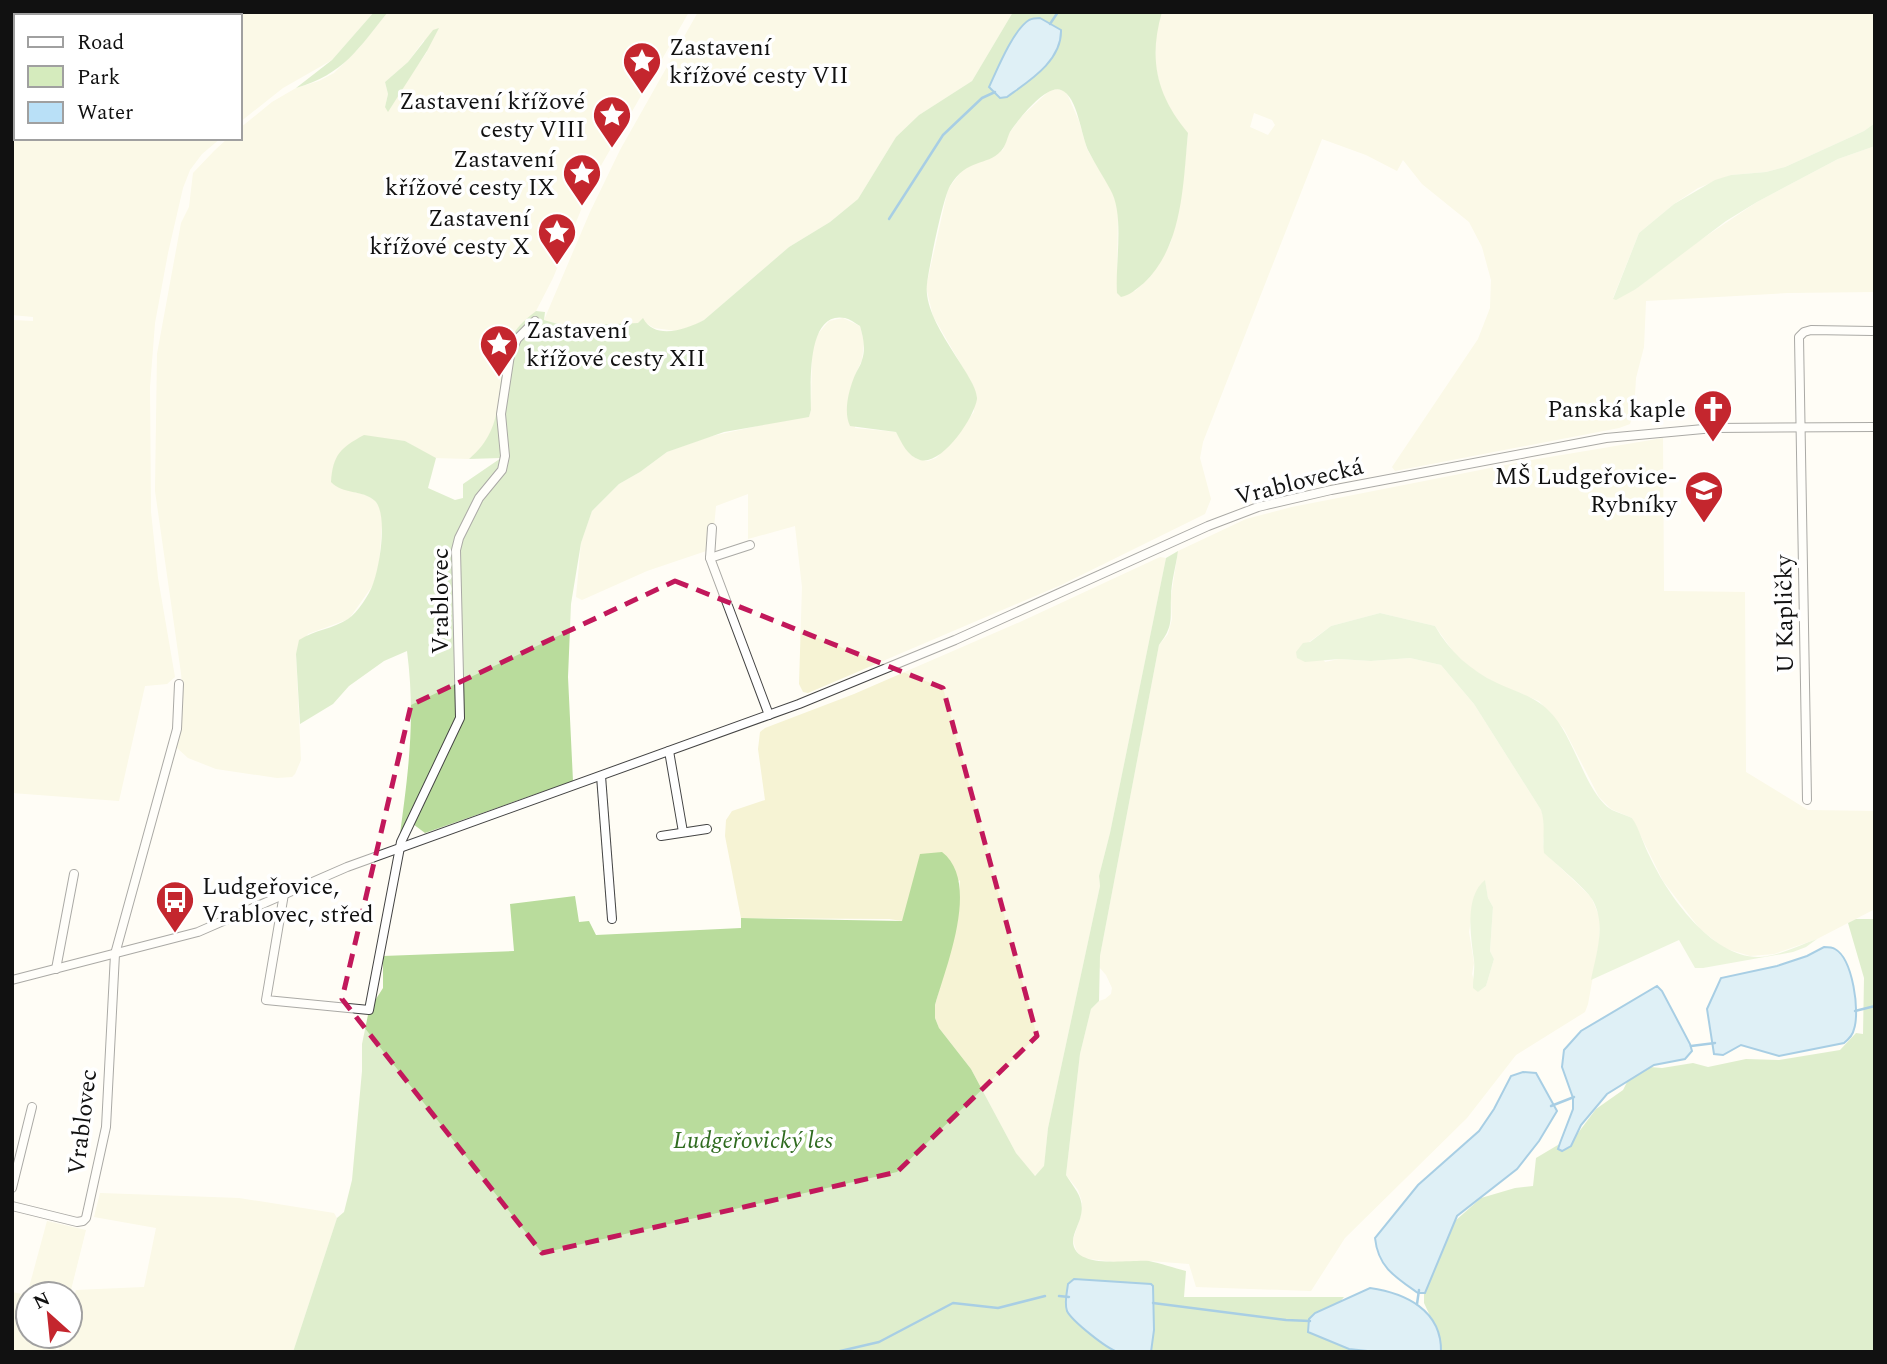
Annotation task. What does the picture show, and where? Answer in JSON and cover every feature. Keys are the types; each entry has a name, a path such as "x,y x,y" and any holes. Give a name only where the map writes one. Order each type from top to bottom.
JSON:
{"street":[{"name":"Vrablovec","path":"284,894 266,1000 369,1010 401,842 460,718 456,550 459,538 479,498 502,470 505,456 501,414 510,355 517,339 535,321"},
{"name":"U Kapličky","path":"1807,800 1799,338 1804,331 1811,330 1872,331"},
{"name":"Vrablovecká","path":"769,715 924,653 1208,526 1258,507 1606,438 1714,428 1875,427"},
{"path":"12,980 198,932 347,867 769,715 710,558 712,528"},
{"path":"710,558 750,545"},
{"name":"Vrablovec","path":"12,1206 77,1222 86,1217 106,1127 115,954 177,729 179,684"},
{"path":"669,751 683,832"},
{"path":"601,776 612,919"},
{"path":"661,836 707,829"},
{"path":"56,969 74,874"},
{"path":"12,1188 32,1107"}],"highlighted area":[{"path":"675,581 943,688 1037,1036 897,1172 542,1253 342,999 411,705"}],"shaded area":[{"path":"374,12 332,60 283,88 242,120 242,14 117,14"},
{"path":"388,12 689,12 595,176 553,278 536,311 517,329 505,358 495,425 481,449 469,459 434,458 405,441 387,440 354,492 367,495 383,511 379,565 373,585 349,619 308,634 296,654 301,760 292,777 277,778 216,769 188,758 176,747 183,695 155,491 157,354 181,223 189,207 193,173 226,140 242,140 242,126 272,102 296,88 334,73 359,48","holes":["424,40 427,52 397,95 385,107 388,94 385,82 408,62"]},
{"path":"698,12 1013,12 972,81 919,115 896,137 858,199 830,222 789,247 704,320 690,328 677,331 654,328 646,323 565,326 544,320 620,150"},
{"path":"1162,12 1875,12 1875,123 1864,131 1785,167 1766,172 1731,175 1698,188 1674,204 1639,233 1613,298 1636,289 1681,253 1757,202 1838,159 1875,146 1875,292 1787,293 1646,301 1644,347 1636,378 1634,411 1630,424 1395,471 1392,467 1478,339 1490,308 1491,280 1482,247 1469,222 1422,184 1403,160 1397,171 1366,155 1322,139 1203,442 1200,458 1211,499 1205,514 1061,585 808,693 803,692 799,684 802,587 795,526 748,539 748,494 716,506 712,549 647,571 582,600 576,597 581,543 592,511 619,484 667,452 708,437 793,418 809,417 812,351 817,335 829,321 843,318 860,326 864,342 862,360 855,375 855,428 896,432 909,453 917,459 928,461 936,458 947,447 974,412 974,387 933,316 926,287 948,189 964,168 1003,150 1008,135 1021,117 1049,91 1065,91 1079,121 1087,149 1114,195 1118,209 1117,293 1135,291 1151,276 1171,242 1184,173 1188,134 1176,119 1161,91 1155,63 1156,30","holes":["1254,113 1272,120 1275,125 1268,135 1250,127"]},
{"path":"12,31 14,140 219,140 202,154 190,170 183,188 155,323 150,387 151,512 158,578 175,677 167,684 145,686 119,801 12,793 12,320 33,321 33,317 12,315"},
{"path":"1663,438 1664,591 1745,592 1746,772 1808,810 1875,811 1875,909 1817,939 1774,954 1750,956 1724,948 1700,929 1663,881 1632,818 1611,809 1599,797 1564,729 1539,701 1497,684 1472,669 1455,654 1435,626 1380,613 1331,626 1309,642 1325,662 1339,659 1371,661 1410,658 1441,665 1474,704 1541,810 1546,823 1543,842 1545,853 1591,897 1600,918 1599,943 1585,1012 1516,1055 1467,1118 1345,1238 1311,1291 1196,1287 1189,1264 1150,1261 1122,1263 1082,1258 1073,1240 1082,1202 1078,1190 1066,1175 1080,1054 1091,1009 1111,994 1112,988 1099,967 1100,956 1159,645 1168,634 1172,619 1171,597 1178,551 1246,519 1292,507 1526,461","holes":["1485,881 1488,898 1493,907 1490,951 1494,959 1486,986 1478,992 1472,974 1474,963 1469,932 1475,894"]},
{"path":"1160,557 1166,558 1048,1128 1044,1167 1034,1176 1016,1153 971,1069 939,1028 935,1018 935,1005 957,924 960,880 902,921 741,918 725,836 726,820 732,811 765,800 758,749 760,732 765,728 854,694 1020,622"},
{"path":"100,1193 239,1198 334,1213 337,1218 293,1352 58,1352 84,1350 84,1290 144,1287 156,1228 94,1217"},
{"path":"47,1221 86,1230 74,1280 31,1280"},
{"path":"12,1292 14,1350 55,1352 12,1352"}],"green space":[{"path":"12,12 117,12 14,14 14,32"},
{"path":"374,12 388,12 349,59 326,75 296,88 332,60"},
{"path":"1013,12 1162,12 1156,46 1158,77 1169,105 1188,133 1179,213 1167,251 1157,268 1131,293 1121,297 1117,293 1118,225 1115,199 1089,152 1075,108 1067,94 1055,90 1040,97 1010,132 1001,151 970,166 957,177 950,186 944,204 928,275 928,299 941,332 969,378 977,399 970,417 956,439 938,456 920,460 908,452 896,432 850,426 848,400 863,356 863,338 860,326 854,322 845,318 832,319 823,326 813,353 809,417 724,432 667,452 619,484 592,511 581,543 571,604 568,677 573,781 425,833 409,821 399,842 411,724 407,651 384,661 349,686 333,704 300,724 296,654 299,640 342,622 356,612 376,576 380,553 381,517 375,501 370,497 341,489 331,482 339,453 364,435 405,441 436,458 428,488 455,500 463,498 463,484 501,458 469,459 483,445 492,429 508,346 516,330 536,311 545,312 544,320 565,326 638,323 643,318 655,329 672,331 704,320 789,247 830,222 858,199 896,137 919,115 972,81"},
{"path":"439,28 388,112 385,107 388,94 385,82 408,62 433,30"},
{"path":"1875,123 1875,146 1838,159 1757,202 1726,221 1636,289 1616,300 1613,299 1639,233 1674,204 1715,180 1785,167 1864,131"},
{"name":"Ludgeřovický les","path":"1178,551 1170,622 1159,645 1100,956 1099,1001 1091,1009 1080,1054 1066,1175 1082,1206 1073,1240 1075,1250 1092,1260 1149,1261 1186,1271 1184,1297 1344,1297 1339,1303 1315,1313 1349,1349 1377,1352 1151,1352 1154,1330 1153,1286 1075,1279 1068,1284 1066,1297 1092,1335 1118,1352 293,1352 337,1218 344,1212 352,1180 362,1044 369,1010 383,988 383,956 514,951 510,904 575,896 579,922 589,921 596,935 741,928 741,918 902,921 920,854 942,852 953,866 959,883 960,903 952,947 935,1005 935,1018 939,1028 971,1069 1016,1153 1035,1176 1044,1166 1048,1128 1166,558"},
{"path":"1380,613 1435,626 1447,644 1469,666 1497,683 1531,698 1549,711 1566,735 1594,791 1612,810 1632,818 1668,889 1709,937 1743,955 1760,957 1817,939 1793,952 1703,968 1695,968 1679,940 1591,980 1600,929 1592,899 1544,853 1541,810 1474,704 1441,665 1410,658 1305,662 1297,658 1296,652 1303,643 1310,642 1331,626"},
{"path":"1485,880 1488,898 1493,907 1490,951 1494,959 1486,986 1478,992 1473,988 1470,917 1474,896"},
{"path":"1856,919 1875,919 1875,1352 1441,1352 1439,1335 1424,1303 1424,1288 1455,1221 1481,1198 1533,1186 1536,1158 1578,1133 1596,1109 1623,1090 1628,1080 1650,1067 1662,1068 1693,1063 1708,1067 1746,1059 1779,1060 1840,1050 1856,1033 1863,1034 1864,978 1848,923"}],"water":[{"path":"1040,18 1061,30 1056,51 1034,77 1007,97 1000,98 989,87 1011,41 1030,19"},
{"path":"1824,947 1834,948 1841,955 1851,974 1856,1021 1848,1040 1779,1056 1741,1045 1723,1055 1714,1054 1707,1009 1721,978 1777,966"},
{"path":"1657,986 1692,1051 1685,1059 1654,1065 1607,1094 1581,1125 1571,1146 1562,1151 1558,1149 1573,1109 1573,1098 1562,1067 1564,1050 1581,1031"},
{"path":"1523,1072 1536,1073 1557,1111 1539,1141 1517,1169 1457,1216 1425,1293 1418,1293 1384,1264 1375,1238 1418,1185 1479,1131 1511,1076"},
{"path":"1074,1279 1151,1284 1154,1330 1151,1352 1130,1353 1113,1350 1076,1321 1067,1311 1066,1305 1068,1284"},
{"path":"1370,1288 1396,1294 1419,1306 1435,1325 1440,1337 1441,1352 1349,1349 1308,1332 1309,1319 1315,1313"}],"waterway":[{"path":"1050,24 1058,12"},
{"path":"889,219 943,135 982,98 995,92"},
{"path":"1855,1011 1875,1006"},
{"path":"1691,1046 1715,1043"},
{"path":"1551,1106 1574,1097"},
{"path":"1417,1304 1419,1290"},
{"path":"836,1352 879,1342 953,1303 998,1308 1045,1296"},
{"path":"1059,1296 1069,1297"},
{"path":"1153,1303 1310,1321"}],"place":[{"name":"Zastavení křížové cesty VII","path":"642,95"},
{"name":"Zastavení křížové cesty VIII","path":"612,149"},
{"name":"Zastavení křížové cesty IX","path":"582,207"},
{"name":"Zastavení křížové cesty X","path":"557,266"},
{"name":"Zastavení křížové cesty XII","path":"499,378"},
{"name":"Panská kaple","path":"1713,443"},
{"name":"MŠ Ludgeřovice- Rybníky","path":"1704,524"},
{"name":"Ludgeřovice, Vrablovec, střed","path":"175,934"}]}
